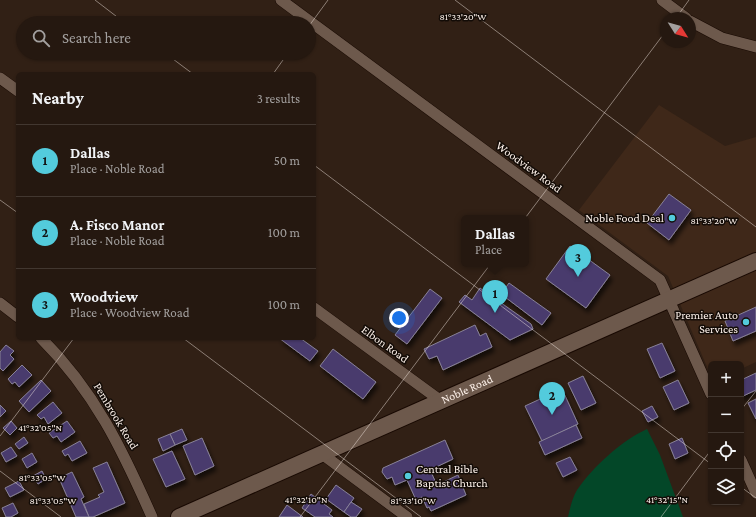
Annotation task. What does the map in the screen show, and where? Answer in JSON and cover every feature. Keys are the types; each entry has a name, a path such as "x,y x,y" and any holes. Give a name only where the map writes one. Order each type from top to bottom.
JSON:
{"main road":[{"name":"Noble Road","path":"179,517 756,261"}],"street":[{"name":"Woodview Road","path":"281,0 303,16"},
{"path":"662,0 678,12"},
{"path":"696,24 722,38 756,47"},
{"name":"Woodview Road","path":"316,26 660,280 708,387"},
{"path":"0,78 16,90"},
{"path":"0,303 16,315"},
{"name":"Elbon Road","path":"316,309 441,401"},
{"name":"Pembrook Road","path":"43,340 76,376 106,420 127,460 152,517"},
{"path":"322,454 407,517"},
{"path":"744,467 756,493"}],"shaded area":[{"path":"659,105 725,146 756,137 756,362 744,368 744,361 708,361 708,369 668,276 579,210"}],"green space":[{"path":"647,429 660,455 683,517 568,517 575,493 591,472 608,455 627,440"}],"building":[{"path":"669,194 691,210 669,240 647,223"},
{"path":"570,246 610,275 586,308 546,279"},
{"path":"509,283 551,313 542,325 501,294"},
{"path":"480,288 531,324 533,329 510,340 459,302 465,295 472,300"},
{"path":"430,289 442,298 407,344 395,335"},
{"path":"756,307 756,331 733,341 725,321"},
{"path":"475,325 480,336 486,333 492,347 443,370 437,356 429,359 424,349"},
{"path":"282,340 303,340 318,351 310,361"},
{"path":"662,343 675,371 660,378 647,349"},
{"path":"6,345 14,351 10,355 14,359 3,371 0,368 0,352"},
{"path":"333,349 376,382 363,399 320,366"},
{"path":"22,365 32,375 19,387 15,382 12,384 8,379"},
{"path":"756,373 756,390 744,396 744,379"},
{"path":"583,376 596,403 581,410 568,383"},
{"path":"41,380 51,391 29,412 19,401"},
{"path":"678,380 689,403 674,410 663,387"},
{"path":"562,389 578,424 542,441 525,406"},
{"path":"756,399 756,419 748,403"},
{"path":"53,402 62,413 48,424 44,417 41,419 37,415"},
{"path":"0,405 6,411 0,417"},
{"path":"652,406 658,417 648,422 642,411"},
{"path":"11,421 17,428 10,435 3,428"},
{"path":"67,421 75,432 61,442 57,436 53,438 49,433"},
{"path":"576,425 582,438 545,455 539,442"},
{"path":"182,429 187,440 175,445 170,434"},
{"path":"170,434 175,445 163,451 158,439"},
{"path":"24,437 28,443 19,449 15,444"},
{"path":"202,438 214,466 195,475 183,446"},
{"path":"682,438 688,453 675,459 669,444"},
{"name":"Central Bible Baptist Church","path":"445,440 453,459 430,470 437,485 458,475 466,495 431,511 429,507 427,508 422,497 416,500 407,480 395,485 392,477 387,479 382,472 383,468"},
{"path":"80,441 87,453 72,461 68,454 65,456 62,451"},
{"path":"11,447 17,456 6,462 1,453"},
{"path":"172,451 185,479 166,487 153,459"},
{"path":"32,453 37,462 27,468 22,459"},
{"path":"570,457 577,470 563,477 556,463"},
{"path":"107,462 125,503 93,517 89,517 84,504 100,497 98,495 104,492 93,468"},
{"path":"42,471 46,479 38,484 33,476"},
{"path":"72,472 84,497 81,499 89,517 76,517 59,478"},
{"path":"19,481 24,490 10,497 5,488"},
{"path":"336,485 354,498 344,512 326,499"},
{"path":"311,494 332,510 329,514 333,517 315,517 302,508"},
{"path":"351,502 362,509 356,517 351,517 344,512"},
{"path":"13,503 18,513 11,517 6,517 2,508"},
{"path":"287,505 303,517 279,517"}],"place":[{"name":"Noble Food Deal","path":"672,218"},
{"name":"Woodview","path":"578,277"},
{"name":"Dallas","path":"495,313"},
{"name":"Premier Auto Services","path":"746,322"},
{"name":"A. Fisco Manor","path":"552,415"},
{"name":"Central Bible Baptist Church","path":"408,476"}]}
